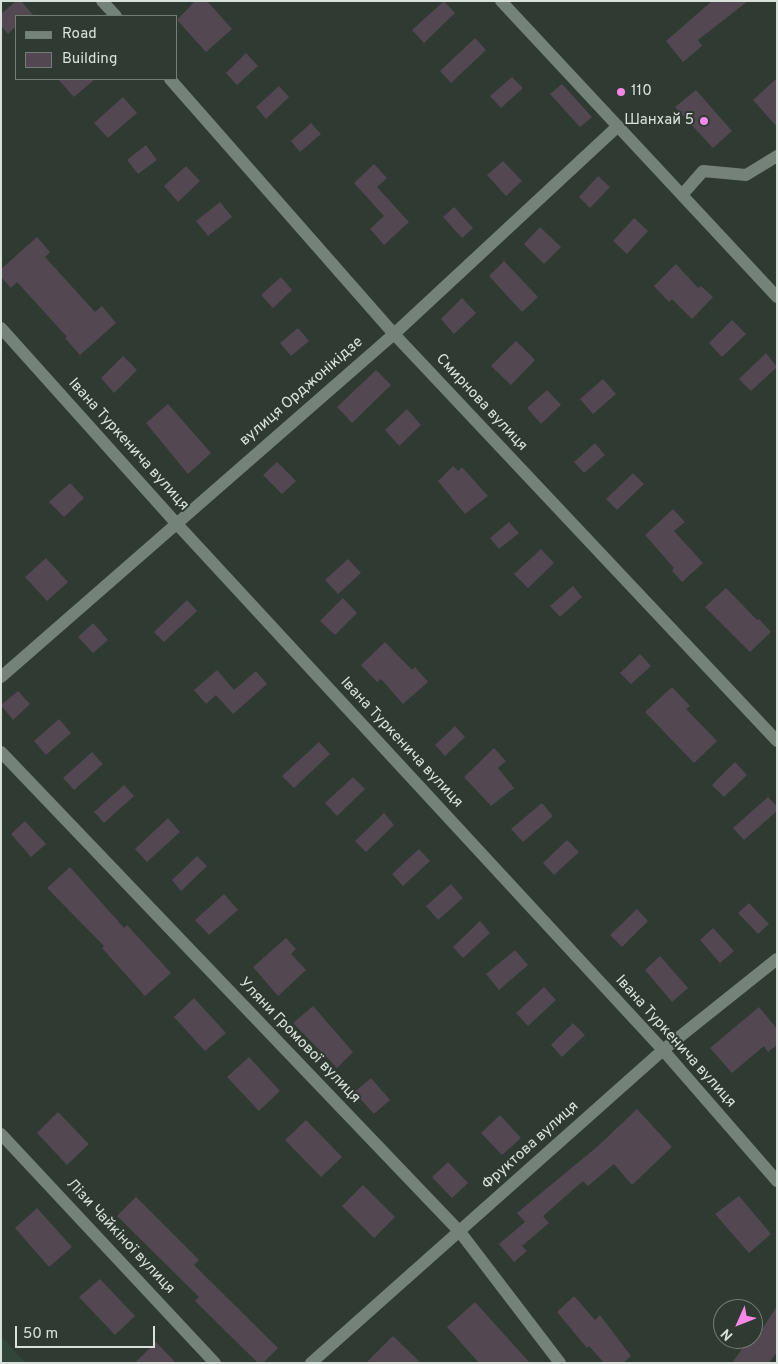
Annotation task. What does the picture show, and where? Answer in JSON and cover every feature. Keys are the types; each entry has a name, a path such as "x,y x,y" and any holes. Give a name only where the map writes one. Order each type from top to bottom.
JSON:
{"street":[{"path":"102,1 115,15"},
{"path":"501,1 777,297"},
{"name":"Смирнова вулиця","path":"171,80 394,334 777,741"},
{"name":"вулиця Орджонікідзе","path":"1,677 394,334 618,126"},
{"path":"682,195 703,171 746,175 777,156"},
{"name":"Івана Туркенича вулиця","path":"1,328 176,523 663,1050 777,1181"},
{"name":"Уляни Громової вулиця","path":"1,752 460,1232 560,1363"},
{"name":"Фруктова вулиця","path":"311,1363 663,1050 777,959"},
{"name":"Лізи Чайкіної вулиця","path":"1,1134 215,1363"}],"shaded area":[{"path":"1,1336 26,1363 1,1363"}],"building":[{"path":"16,1 21,1 33,15 15,15 15,27 8,34 1,26 1,14"},
{"path":"195,1 207,1 232,29 206,52 178,19"},
{"path":"444,1 455,13 424,43 412,30"},
{"path":"712,1 748,1 698,40 702,46 683,62 666,41"},
{"path":"475,38 486,50 451,83 440,71"},
{"path":"246,53 258,66 237,85 226,73"},
{"path":"512,77 523,88 501,108 490,96"},
{"path":"777,78 777,127 753,100"},
{"path":"59,80 94,80 74,97"},
{"path":"562,84 592,117 580,127 550,94"},
{"path":"279,86 289,97 266,119 256,107"},
{"path":"696,90 732,131 713,148 675,107"},
{"path":"123,97 137,113 108,138 94,123"},
{"path":"311,123 321,134 300,152 291,141"},
{"path":"146,145 157,160 138,174 127,160"},
{"path":"503,161 522,181 506,196 487,175"},
{"path":"374,164 387,178 377,187 409,222 384,245 370,229 384,216 354,183"},
{"path":"186,166 200,181 178,202 164,186"},
{"path":"598,176 610,187 590,208 579,197"},
{"path":"220,202 232,217 208,236 196,221"},
{"path":"454,207 473,228 462,238 443,217"},
{"path":"634,218 648,231 627,254 613,241"},
{"path":"540,227 561,247 544,264 524,244"},
{"path":"37,237 50,252 45,257 95,312 102,306 116,323 80,355 65,338 67,337 17,282 11,288 1,277 1,269"},
{"path":"504,261 538,297 522,312 489,276"},
{"path":"676,264 698,288 701,286 713,297 692,319 672,299 669,302 654,286"},
{"path":"281,277 292,290 273,308 261,295"},
{"path":"462,298 476,313 454,334 441,319"},
{"path":"732,320 746,334 722,357 709,343"},
{"path":"298,328 309,341 291,356 280,343"},
{"path":"516,341 535,360 511,385 491,366"},
{"path":"766,353 777,367 751,391 739,379"},
{"path":"123,356 137,370 114,393 101,378"},
{"path":"376,370 391,385 352,423 337,407"},
{"path":"603,379 616,394 593,414 580,399"},
{"path":"547,390 561,405 541,424 527,408"},
{"path":"168,404 211,453 188,474 146,423"},
{"path":"407,409 421,425 399,446 385,430"},
{"path":"595,443 605,455 584,473 574,462"},
{"path":"277,462 296,481 282,494 263,475"},
{"path":"453,466 458,471 462,467 488,496 465,514 438,481"},
{"path":"633,473 644,484 617,510 606,499"},
{"path":"70,483 84,498 64,517 49,502"},
{"path":"673,509 685,522 674,531 703,563 682,582 672,571 674,568 645,535"},
{"path":"509,522 519,533 499,549 490,538"},
{"path":"541,549 554,563 528,588 514,574"},
{"path":"46,558 68,582 47,601 25,577"},
{"path":"348,559 361,573 338,594 325,580"},
{"path":"573,586 582,597 560,617 550,606"},
{"path":"726,588 771,632 750,652 705,607"},
{"path":"343,598 357,613 335,635 320,621"},
{"path":"187,600 197,611 164,642 154,632"},
{"path":"93,623 108,640 93,653 78,637"},
{"path":"385,642 412,670 415,667 428,682 403,704 381,679 377,682 361,665"},
{"path":"640,654 651,666 631,684 620,673"},
{"path":"217,670 234,690 256,671 267,684 233,714 216,695 206,704 194,690"},
{"path":"672,687 690,706 686,709 717,741 694,763 645,712"},
{"path":"18,691 30,704 13,720 1,705"},
{"path":"59,719 71,733 46,755 34,741"},
{"path":"455,726 465,737 445,756 435,745"},
{"path":"319,742 330,754 294,788 282,776"},
{"path":"494,748 506,761 498,768 514,788 491,806 464,777"},
{"path":"92,752 103,764 74,790 63,778"},
{"path":"735,762 747,775 724,797 712,785"},
{"path":"353,777 365,789 337,816 325,803"},
{"path":"124,785 134,796 104,823 94,812"},
{"path":"768,797 777,806 777,811 744,840 733,828"},
{"path":"542,803 553,816 523,842 511,829"},
{"path":"384,813 394,825 366,852 355,841"},
{"path":"168,818 180,832 147,862 135,849"},
{"path":"25,821 46,844 31,857 11,834"},
{"path":"567,840 579,852 554,875 543,863"},
{"path":"419,849 430,861 403,886 392,874"},
{"path":"197,856 207,866 181,891 172,880"},
{"path":"70,867 124,928 127,925 171,973 145,996 102,948 104,946 47,888"},
{"path":"451,884 463,898 438,920 426,906"},
{"path":"224,894 238,910 209,935 195,920"},
{"path":"749,903 769,924 758,934 738,913"},
{"path":"637,909 648,921 622,947 610,935"},
{"path":"480,921 490,933 463,958 453,947"},
{"path":"713,928 734,951 720,963 700,940"},
{"path":"286,938 296,949 291,954 306,970 278,996 253,967"},
{"path":"515,950 528,965 499,990 486,974"},
{"path":"660,956 688,988 672,1002 645,970"},
{"path":"544,987 556,1000 528,1026 516,1013"},
{"path":"194,998 226,1033 205,1051 174,1017"},
{"path":"313,1006 353,1052 337,1068 293,1023"},
{"path":"759,1007 777,1029 777,1045 768,1052 764,1046 732,1073 710,1048"},
{"path":"573,1023 585,1035 562,1057 551,1045"},
{"path":"249,1057 280,1091 259,1111 227,1077"},
{"path":"371,1078 390,1100 374,1114 354,1092"},
{"path":"637,1109 672,1147 632,1185 614,1164 588,1186 583,1181 543,1216 549,1223 522,1246 527,1251 514,1262 499,1244 525,1222 517,1213 598,1146"},
{"path":"58,1112 89,1144 67,1165 37,1133"},
{"path":"500,1115 521,1138 502,1155 481,1133"},
{"path":"306,1120 342,1157 321,1177 285,1140"},
{"path":"448,1162 468,1183 452,1198 432,1177"},
{"path":"363,1185 395,1217 374,1238 342,1206"},
{"path":"739,1196 771,1234 749,1253 715,1214"},
{"path":"136,1197 199,1260 194,1265 278,1348 263,1363 258,1363 195,1301 199,1297 117,1216"},
{"path":"37,1208 72,1247 49,1267 15,1228"},
{"path":"100,1279 135,1316 115,1335 79,1297"},
{"path":"574,1296 595,1320 600,1315 631,1356 623,1363 604,1363 589,1346 587,1348 557,1312"},
{"path":"475,1302 530,1363 479,1363 447,1327"},
{"path":"777,1306 777,1352 769,1363 732,1363 742,1349 763,1349 763,1328"},
{"path":"393,1336 421,1363 366,1363"},
{"path":"156,1342 176,1363 135,1363"}],"place":[{"name":"110","path":"621,92"},
{"name":"Шанхай 5","path":"704,121"}]}
